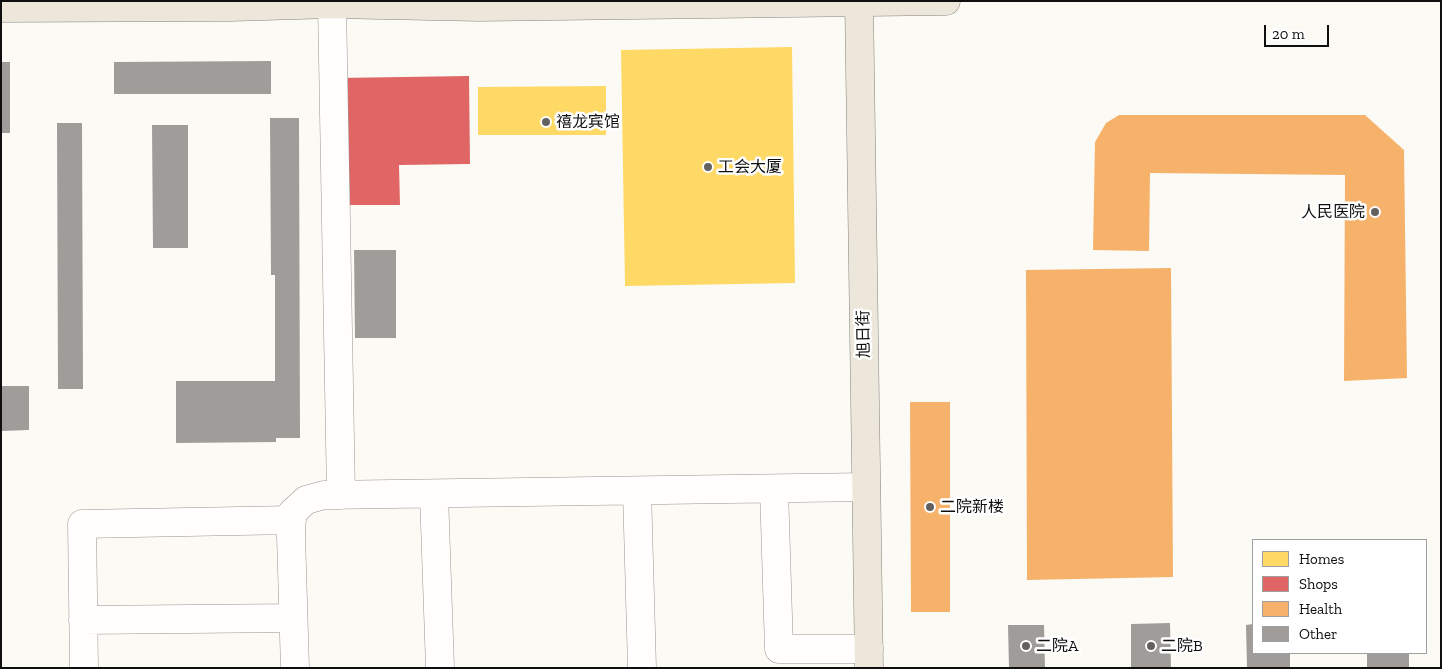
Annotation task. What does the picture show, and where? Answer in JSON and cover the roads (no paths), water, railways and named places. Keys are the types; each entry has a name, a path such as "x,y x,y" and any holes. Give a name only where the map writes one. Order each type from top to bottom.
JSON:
{"main road":[{"path":"1,8 231,4 479,7 946,1"},
{"name":"旭日街","path":"859,2 869,658"}],"street":[{"path":"332,4 340,495"},
{"path":"295,668 292,513 306,500 324,495 866,487"},
{"path":"774,489 779,649 869,658"},
{"path":"637,491 642,668"},
{"path":"434,494 440,668"},
{"path":"84,668 82,524 292,520"},
{"path":"83,620 293,618"}],"place":[{"name":"禧龙宾馆","path":"546,122"},
{"name":"工会大厦","path":"708,167"},
{"name":"人民医院","path":"1375,212"},
{"name":"二院新楼","path":"930,507"},
{"name":"二院A","path":"1026,646"},
{"name":"二院B","path":"1151,646"}]}
